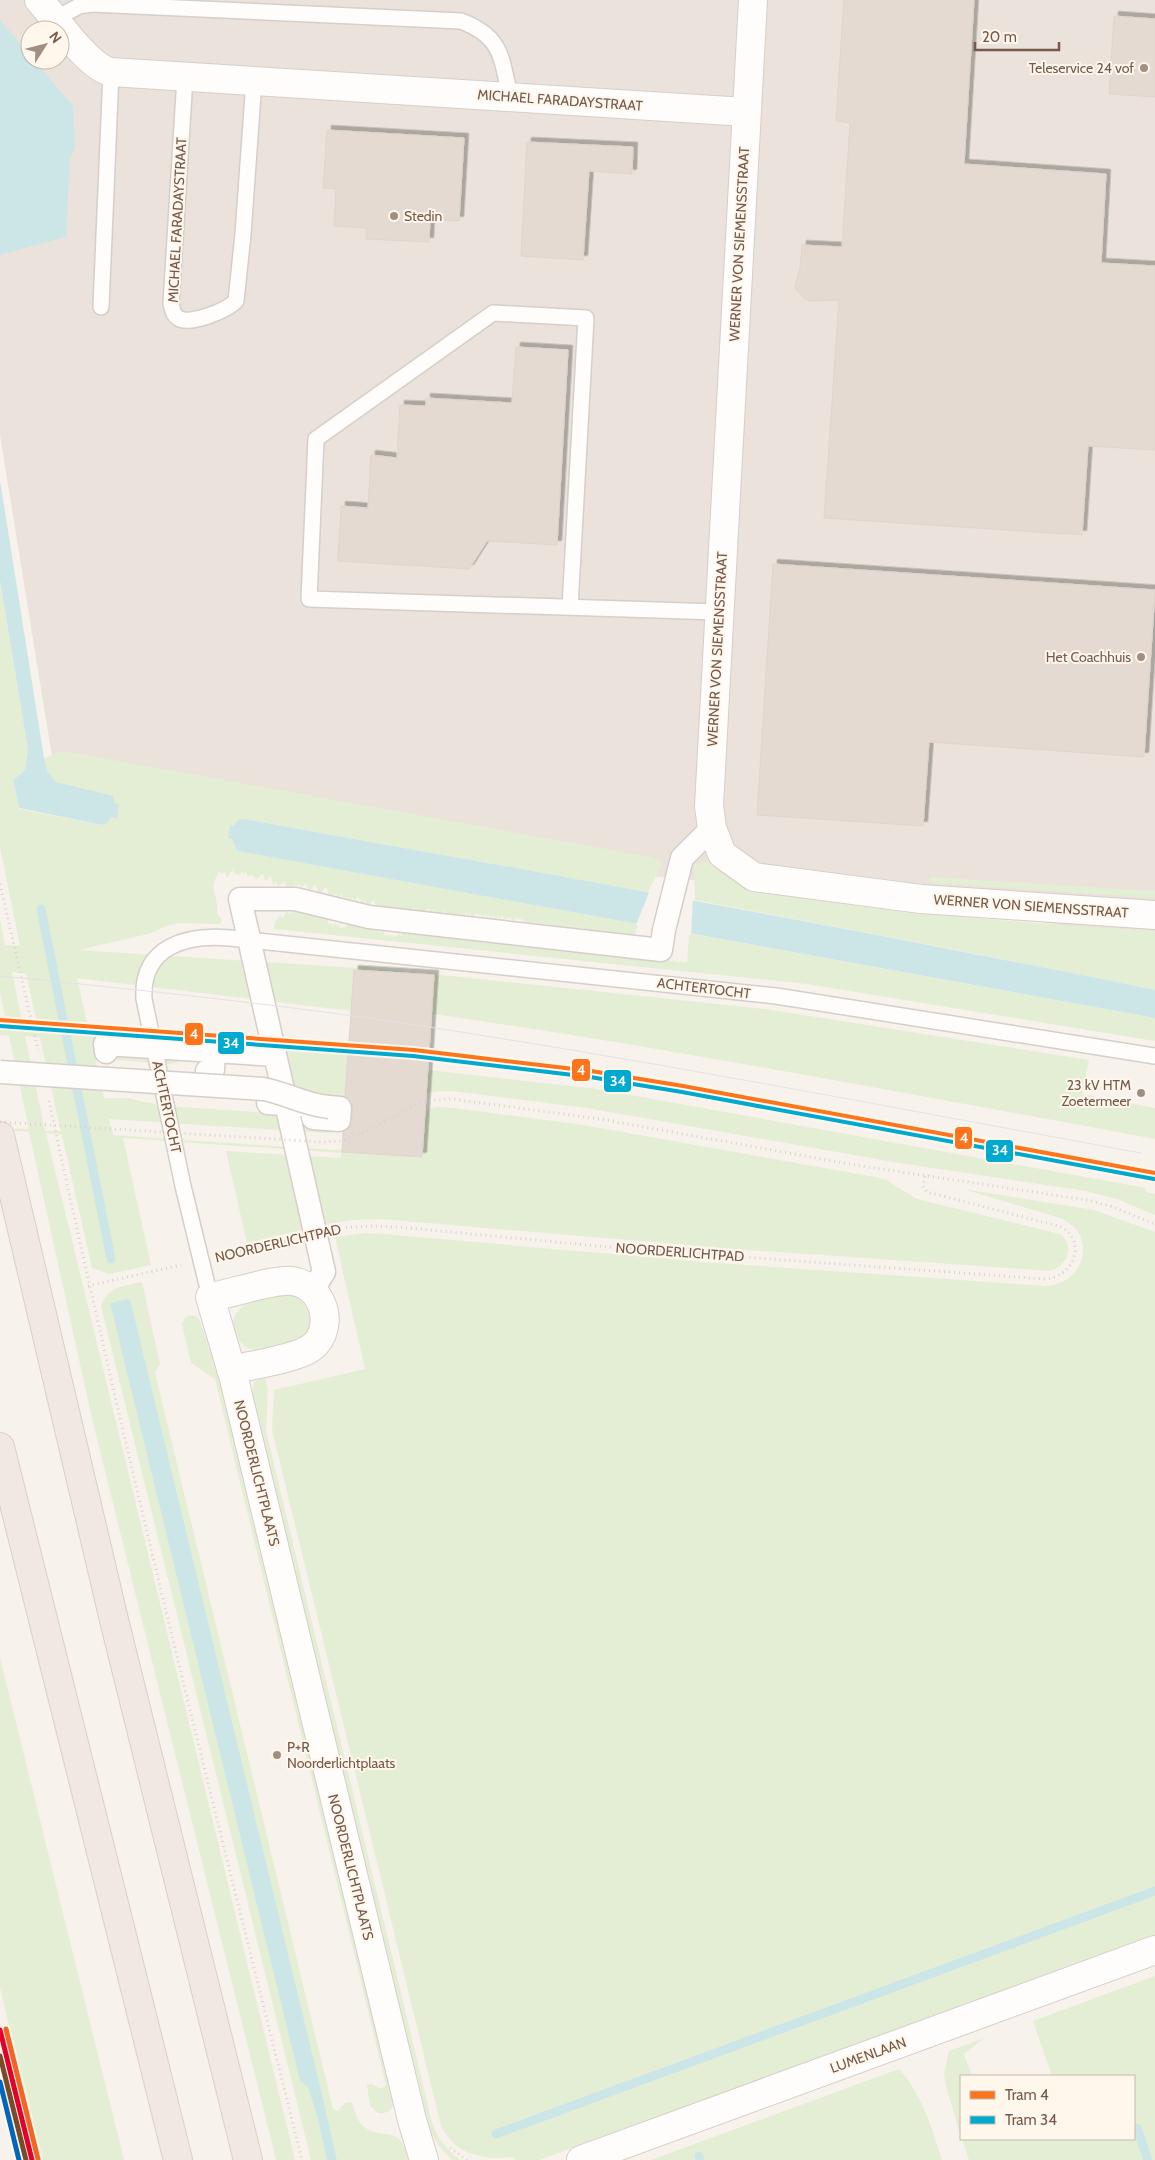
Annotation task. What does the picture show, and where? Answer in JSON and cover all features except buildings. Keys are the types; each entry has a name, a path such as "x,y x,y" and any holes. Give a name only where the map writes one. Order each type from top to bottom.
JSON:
{"highway":[{"path":"0,1136 112,1610 248,2160"},
{"path":"0,1447 178,2160"}],"street":[{"name":"WERNER VON SIEMENSSTRAAT","path":"753,0 718,612 709,806 712,828 722,854 754,877 921,899 1155,915"},
{"name":"MICHAEL FARADAYSTRAAT","path":"47,9 91,61 101,70 111,72 746,112"},
{"path":"312,1291 324,1272 316,1234 277,1104 275,1055 240,899 295,898 369,917 661,950 672,893 682,858 712,828"},
{"path":"106,1052 105,1044 154,1047 211,1061 275,1055"},
{"path":"0,1072 263,1089 278,1092 312,1105 340,1108 339,1120 313,1118 314,1106 277,1104"},
{"path":"154,1082 153,1095 174,1097"},
{"path":"210,1297 285,1281 298,1283 312,1291 322,1305 325,1321 323,1332 313,1346 299,1354 231,1370"},
{"name":"NOORDERLICHTPLAATS","path":"210,1297 231,1370 410,2110 424,2160"},
{"name":"LUMENLAAN","path":"581,2160 1155,1950"}],"lane":[{"path":"47,9 92,4 461,22 475,26 490,37 499,49 510,96"},
{"path":"101,307 111,72"},
{"name":"MICHAEL FARADAYSTRAAT","path":"185,77 171,304 174,313 180,319 187,320 219,313 229,308 236,301 243,234 254,81"},
{"path":"570,607 586,318 492,313 316,440 309,599 718,612"},
{"name":"ACHTERTOCHT","path":"210,1297 154,1047 144,990 146,976 153,961 172,946 188,939 221,937 776,996 1155,1056"}],"path":[{"path":"0,884 39,1056"},
{"path":"47,1094 88,1286 144,1526 302,2160"},
{"path":"0,1122 321,1142 342,1141 417,1104 434,1100 452,1099 600,1119 855,1165 1087,1200 1110,1206 1155,1224"},
{"name":"NOORDERLICHTPAD","path":"88,1286 349,1227 392,1227 619,1248 1044,1279 1058,1277 1071,1265 1074,1254 1074,1240 1069,1232 1062,1227 927,1192 923,1186 925,1175"}],"shaded area":[{"path":"0,0 1155,0 1155,939 841,892 659,877 55,775 0,435"}],"green space":[{"path":"0,581 28,750 25,770 13,780 19,809 103,825 112,817 116,819 71,786 56,782 48,772 44,758 63,751 651,857 663,862 648,892 245,819 234,826 230,825 228,838 232,839 237,851 636,923 638,925 634,935 625,937 625,934 623,937 621,934 620,936 614,933 613,936 611,933 609,935 608,932 605,935 605,932 600,934 598,931 590,933 584,930 584,927 581,930 581,927 579,929 576,927 576,929 571,929 571,926 564,928 564,925 559,927 551,926 551,924 550,926 547,923 545,925 544,923 543,925 538,925 538,922 537,925 534,922 533,924 531,922 528,924 528,921 525,924 522,918 522,921 520,918 517,920 516,917 513,922 510,917 505,919 502,916 500,919 499,916 495,920 494,915 492,918 489,915 487,917 486,914 482,917 480,914 477,916 476,913 473,918 470,913 467,915 466,912 464,917 461,914 460,917 452,916 451,913 450,916 445,915 444,910 440,915 435,914 434,909 430,913 428,908 424,913 416,912 414,907 411,911 396,910 396,907 394,910 386,909 386,906 385,909 378,906 378,908 373,900 368,907 365,901 362,904 358,896 355,901 353,898 350,900 350,897 349,900 346,897 344,899 342,894 337,899 336,893 330,898 326,887 319,894 315,884 310,891 305,883 302,888 299,884 297,887 296,884 293,889 291,886 288,889 284,881 278,887 277,882 273,884 271,876 265,881 263,873 256,880 254,875 253,877 251,874 248,877 246,872 243,874 242,871 239,876 232,870 228,877 226,877 225,872 221,874 220,871 214,882 217,913 221,919 221,924 178,923 166,926 152,933 79,950 356,968 357,966 765,1009 1089,1060 1082,1094 1155,1108 1155,1139 763,1067 469,1019 370,1005 369,1013 77,978 90,1036 367,1055 367,1063 597,1089 1146,1188 1146,1192 1155,1194 1155,1215 1120,1200 1086,1191 899,1163 587,1108 452,1091 435,1092 404,1101 360,1123 328,1133 109,1119 113,1135 335,1150 343,1149 425,1110 439,1107 583,1125 875,1177 886,1180 917,1199 1060,1234 1068,1244 1067,1255 1061,1265 1050,1271 736,1249 381,1219 351,1220 322,1225 306,1156 341,1158 341,1153 123,1138 151,1265 109,1274 92,1268 62,1135 46,1133 295,2160 276,2160 93,1423 29,1132 0,1130 0,1128 29,1129 9,1036 0,1035 0,1030 8,1030 0,993 0,920 5,945 20,946 0,847","holes":["12,972 26,974 39,1032 24,1031","25,1036 40,1038 57,1114 55,1115 57,1115 61,1131 45,1131","95,1056 114,1060 168,1064 187,1058 270,1065 293,1088 313,1096 349,1098 347,1118 164,1106 127,1098 104,1098"]},
{"path":"710,861 726,876 742,884 860,905 986,919 1155,931 1155,990 695,900 694,864"},
{"path":"930,877 1155,891 1155,898 931,883"},
{"path":"296,909 298,912 299,910 306,913 306,915 307,913 315,914 317,919 320,915 323,920 327,918 329,925 331,923 333,926 335,923 337,926 340,924 339,928 347,927 349,922 352,925 353,923 359,926 359,929 362,926 362,929 366,927 367,930 367,927 374,930 376,928 378,933 379,930 380,933 384,931 385,936 387,934 388,937 390,934 392,937 395,935 396,937 399,933 401,936 404,931 405,934 407,931 410,934 410,932 412,934 415,932 415,935 418,932 420,935 422,933 423,936 425,933 427,936 427,933 428,936 430,934 433,937 435,934 436,937 437,934 438,937 445,935 445,938 448,936 449,938 450,936 458,936 458,939 465,937 466,940 467,937 468,940 470,938 472,941 475,938 476,941 476,938 482,942 483,939 485,942 490,940 492,943 495,940 496,943 496,941 501,941 501,943 505,941 504,944 511,942 512,945 513,942 518,945 519,943 522,946 523,943 538,947 664,961 669,959 671,962 673,959 673,962 676,960 677,963 678,960 680,963 681,960 684,963 686,961 687,964 689,934 692,934 1155,1018 1155,1041 807,984 274,929 275,922 280,915 283,918 287,911 289,914 292,912 293,914"},
{"path":"226,1151 289,1155 306,1229 247,1243"},
{"path":"963,1189 1094,1210 1155,1232 1155,1935 539,2160 515,2160 514,2157 491,2158 471,2154 454,2144 441,2126 272,1430 274,1390 365,1369 335,1237 367,1233 383,1234 703,1262 1045,1286 1059,1283 1070,1277 1078,1268 1082,1258 1083,1246 1080,1235 1072,1225 1060,1218"},
{"path":"142,1282 160,1364 155,1373 333,2109 338,2111 345,2103 351,2102 358,2120 363,2126 371,2131 396,2137 405,2148 409,2160 337,2160 129,1299 121,1302 327,2160 311,2160 101,1306 112,1290"},
{"path":"290,1294 302,1302 309,1314 310,1321 306,1334 294,1342 261,1350 248,1348 241,1343 234,1331 234,1321 237,1312 243,1306 261,1298"},
{"path":"189,1315 196,1316 200,1321 226,1400 394,2100 391,2109 385,2113 378,2113 370,2106 367,2085 372,2084 381,2089 386,2085 215,1379 191,1363 182,1324"},
{"path":"265,1375 268,1391 266,1431 431,2118 442,2142 460,2160 452,2160 444,2152 432,2134 428,2123 252,1395 254,1382"},
{"path":"0,1658 124,2160 42,2160 0,1988"},
{"path":"1155,1976 1155,2160 969,2160 962,2140 1135,2140 1135,2075 1052,2075 1033,2021"},
{"path":"984,2038 964,2054 972,2075 960,2075 960,2134 944,2074 949,2051"},
{"path":"899,2069 914,2089 920,2101 942,2160 651,2160"}],"water":[{"path":"0,20 20,43 20,70 42,70 73,106 75,148 70,158 66,237 0,255"},
{"path":"0,480 44,758 48,772 56,782 113,796 115,803 119,804 117,819 112,817 103,825 19,808 13,780 25,770 28,750 0,581"},
{"path":"245,819 814,923 1155,990 1155,1018 237,851 232,839 228,838 230,825 234,826 238,820"},
{"path":"130,1299 337,2160 327,2160 308,2087 300,2081 110,1303"}],"pier":[{"path":"650,890 693,897 691,935 636,925"}],"waterway":[{"path":"41,909 111,1259"},
{"path":"496,2134 1155,1891"},
{"path":"1137,2128 1148,2160"},
{"path":"699,2156 700,2160"}],"tram line":[{"path":"0,976 277,1006 466,1033 756,1082 1141,1153"},
{"name":"4","path":"0,1020 414,1050 591,1071 683,1086 1155,1173"},
{"name":"34","path":"0,1026 413,1056 590,1077 682,1092 1154,1179"}],"transit line":[{"path":"6,2029 38,2159"},
{"path":"0,2030 32,2160"},
{"path":"0,2056 26,2160"},
{"path":"0,2082 19,2160"}],"place":[{"name":"Teleservice 24 vof","path":"1144,68"},
{"name":"Stedin","path":"394,216"},
{"name":"Het Coachhuis","path":"1141,657"},
{"name":"23 kV HTM Zoetermeer","path":"1141,1093"},
{"name":"P+R Noorderlichtplaats","path":"277,1755"}]}
